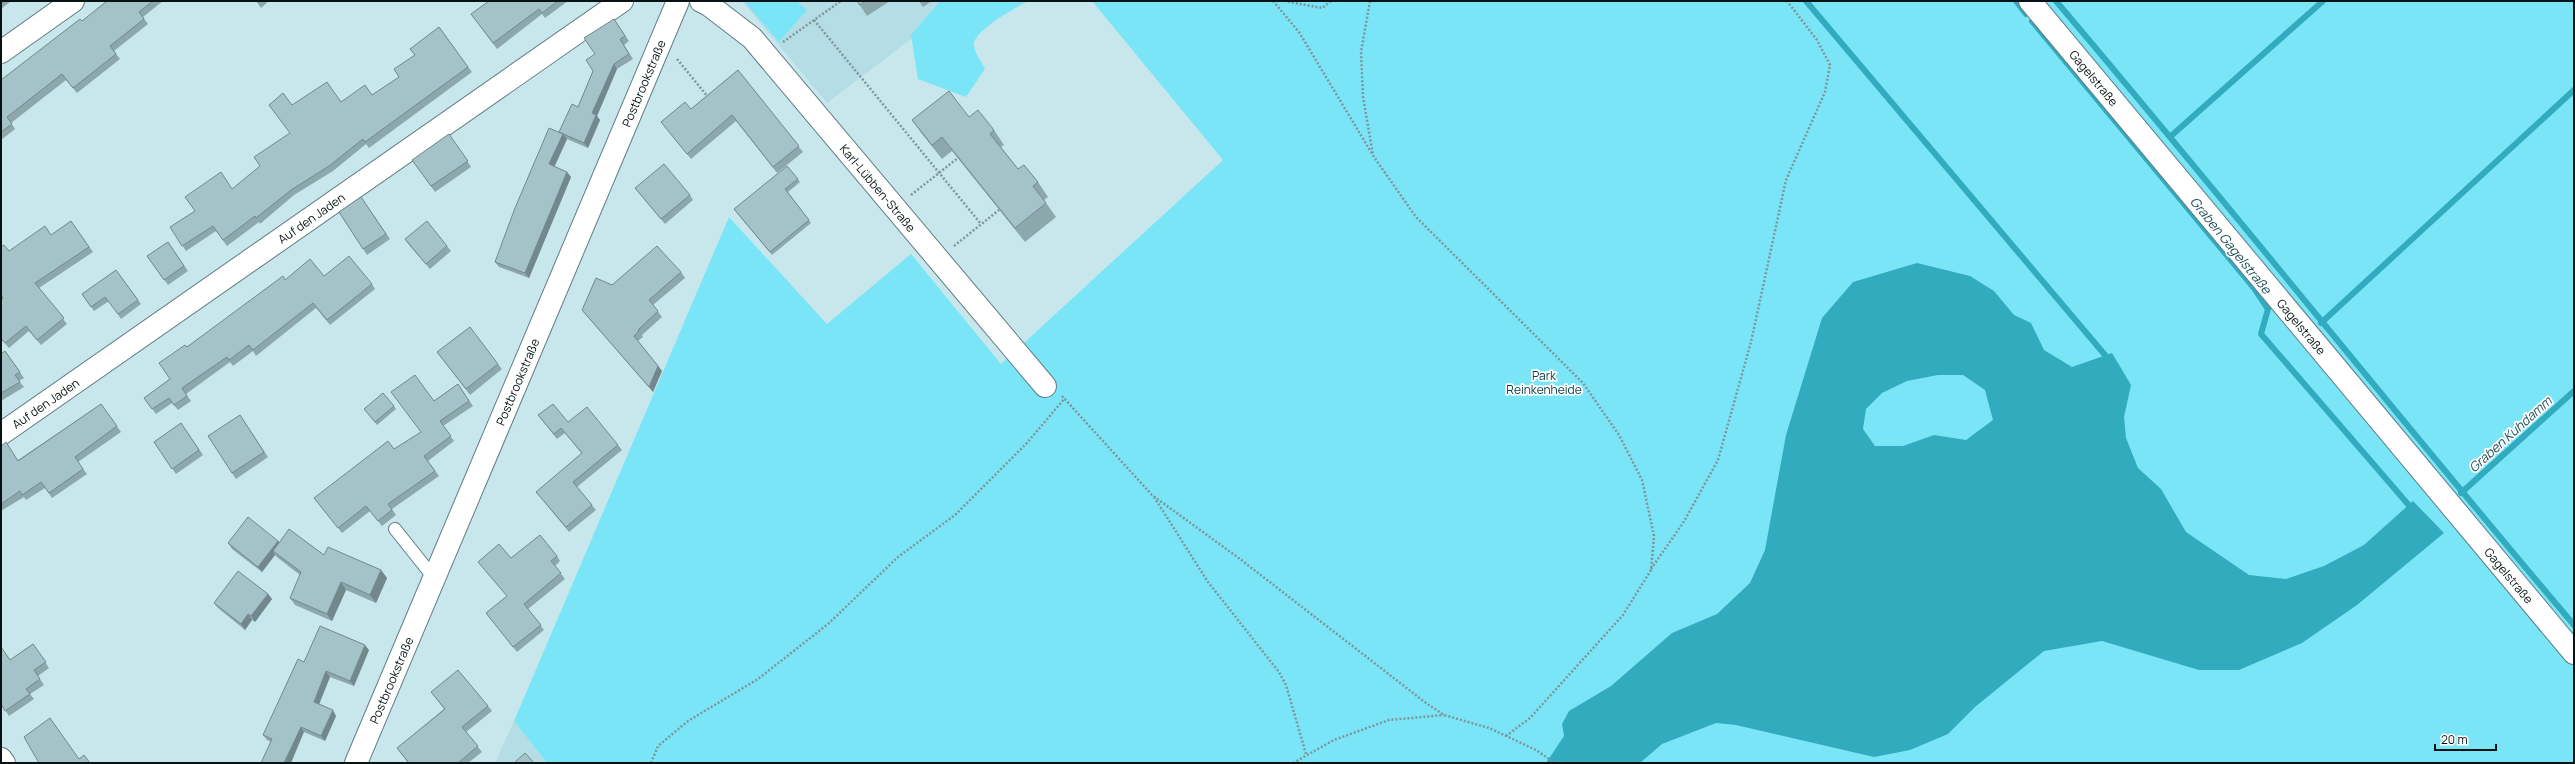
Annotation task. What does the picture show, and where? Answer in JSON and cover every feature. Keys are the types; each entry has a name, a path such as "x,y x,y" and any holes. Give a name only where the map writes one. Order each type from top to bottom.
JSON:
{"street":[{"path":"1,52 73,1"},
{"name":"Auf den Jaden","path":"1,434 622,1"},
{"name":"Postbrookstraße","path":"356,763 678,1"},
{"name":"Karl-Lübben-Straße","path":"701,1 709,5 752,38 1044,386"},
{"name":"Gagelstraße","path":"2030,1 2574,653"},
{"path":"1,759 4,763"}],"lane":[{"path":"395,529 434,578"}],"path":[{"path":"766,54 841,1"},
{"path":"1273,1 1300,32 1374,157 1416,217 1583,383 1619,435 1642,480 1654,536 1651,570"},
{"path":"1284,1 1322,8 1331,1"},
{"path":"1370,1 1361,52 1363,97 1374,157"},
{"path":"1506,736 1530,718 1623,615 1683,522 1718,460 1751,342 1786,180 1825,92 1830,65 1817,40 1787,1"},
{"path":"814,20 981,224"},
{"path":"662,40 711,101"},
{"path":"895,208 958,158"},
{"path":"938,259 999,210"},
{"path":"1044,386 1065,398 1152,495 1208,582 1279,672 1286,685 1294,707 1306,754"},
{"path":"651,763 658,746 688,721 758,679 828,624 898,557 955,514 1026,444 1065,398"},
{"path":"1152,495 1444,715 1489,728 1536,750 1555,763"},
{"path":"1293,763 1306,754 1334,740 1389,720 1444,715"}],"shaded area":[{"path":"742,1 961,1 827,103"},
{"path":"1917,263 1970,276 1994,291 2014,315 2031,323 2044,350 2072,367 2112,353 2131,385 2124,417 2126,438 2138,468 2161,489 2186,532 2249,575 2286,579 2324,566 2364,545 2413,501 2444,533 2357,605 2302,643 2239,670 2199,670 2102,641 2044,651 1975,707 1948,734 1910,750 1874,757 1736,725 1716,723 1662,744 1640,763 1546,763 1564,736 1562,724 1569,711 1611,686 1672,633 1717,614 1750,583 1765,550 1786,435 1822,318 1853,282","holes":["1938,375 1963,375 1985,390 1993,420 1966,440 1934,435 1903,446 1875,446 1863,429 1866,409 1882,393 1907,381"]},
{"path":"514,721 547,763 495,763"}],"green space":[{"path":"744,1 796,1 807,10 779,42"},
{"path":"940,1 1028,1 996,20 975,40 974,46 977,55 985,69 966,97 918,79 911,35"},
{"name":"Park Reinkenheide","path":"1092,1 2014,1 2574,665 2574,763 547,763 514,721 729,217 827,324 911,254 1001,364 1223,160"},
{"path":"2042,1 2574,1 2574,640"}],"building":[{"path":"107,1 153,1 139,12 144,19 110,46 116,54 73,88 62,74 7,117 12,124 1,132 1,80 80,19 82,21"},
{"path":"489,1 558,1 542,13 539,9 493,43 471,14"},
{"path":"857,1 866,1 860,5"},
{"path":"614,19 625,36 620,39 629,54 614,64 592,113 596,115 584,143 559,132 572,104 578,107 593,71 586,60 595,54 584,38"},
{"path":"439,27 468,67 365,142 363,139 329,166 291,190 256,218 255,216 223,240 213,226 182,246 170,227 195,211 185,197 221,172 232,189 260,166 254,157 290,133 269,105 283,93 292,105 327,82 341,102 365,85 372,95 399,77 394,69 415,55 410,49"},
{"path":"738,70 799,146 773,167 732,115 687,154 661,122 685,102 691,109"},
{"path":"949,91 969,117 978,110 994,130 990,134 1018,169 1024,165 1038,182 1033,186 1046,203 1015,228 942,137 932,145 912,120"},
{"path":"549,128 563,134 549,164 567,172 525,273 495,262 515,208"},
{"path":"449,134 468,161 431,186 412,160"},
{"path":"664,164 690,195 661,219 635,188"},
{"path":"787,166 798,179 785,189 809,220 770,252 734,209"},
{"path":"361,197 386,234 363,249 339,212"},
{"path":"71,221 89,247 35,283 64,318 37,340 26,326 5,343 1,338 1,300 3,298 1,295 1,247 4,245 9,251 45,226 51,235"},
{"path":"427,221 447,246 426,264 405,239"},
{"path":"168,242 184,266 164,280 147,256"},
{"path":"657,246 681,272 649,300 658,311 638,330 639,331 634,336 658,366 649,387 582,310 596,278 612,285"},
{"path":"349,256 372,284 327,320 313,303 253,350 249,345 229,360 227,357 182,388 187,396 174,405 169,398 152,409 144,398 170,379 159,363 185,345 187,347 283,276 285,280 310,259 324,276"},
{"path":"116,270 138,300 118,314 105,297 91,307 82,294"},
{"path":"470,327 498,364 466,389 437,352"},
{"path":"5,351 20,372 15,375 20,382 1,393 1,354"},
{"path":"415,375 434,401 458,384 469,401 440,421 451,436 424,456 435,471 388,504 392,510 378,521 366,506 338,528 314,498 388,441 394,449 421,432 391,392"},
{"path":"383,393 394,406 375,422 364,409"},
{"path":"101,404 117,426 75,457 83,469 49,493 41,482 22,495 20,491 1,504 1,446 6,442 18,461"},
{"path":"553,404 568,422 587,407 618,445 573,482 592,505 566,527 536,492 582,453 561,428 554,434 538,415"},
{"path":"240,415 264,452 232,473 208,436"},
{"path":"181,423 199,450 172,469 154,442"},
{"path":"248,517 278,541 258,567 228,543"},
{"path":"289,529 324,555 328,547 381,570 370,595 341,582 327,614 290,598 301,572 273,551"},
{"path":"540,535 557,556 551,561 561,573 524,604 541,625 513,647 486,613 507,596 478,562 499,544 511,558"},
{"path":"238,571 268,594 251,616 248,614 241,624 214,603"},
{"path":"320,626 365,645 350,681 326,671 314,702 333,710 321,736 301,727 284,763 261,763 272,739 263,735 298,659 304,662"},
{"path":"33,644 46,662 34,670 40,679 26,689 30,694 5,711 1,704 1,647 10,660"},
{"path":"458,670 488,706 462,727 478,746 458,763 409,763 397,748 445,709 431,692"},
{"path":"50,718 79,759 84,755 90,763 39,763 24,737"},
{"path":"525,753 534,763 514,763"}],"waterway":[{"path":"1806,1 2105,355"},
{"name":"Graben Gagelstraße","path":"2016,1 2026,14"},
{"path":"2056,1 2574,625"},
{"path":"2171,136 2323,1"},
{"name":"Graben Gagelstraße","path":"2032,21 2254,288 2268,309 2261,334 2413,510"},
{"path":"2321,323 2574,90"},
{"name":"Graben Kuhdamm","path":"2461,493 2574,391"}]}
